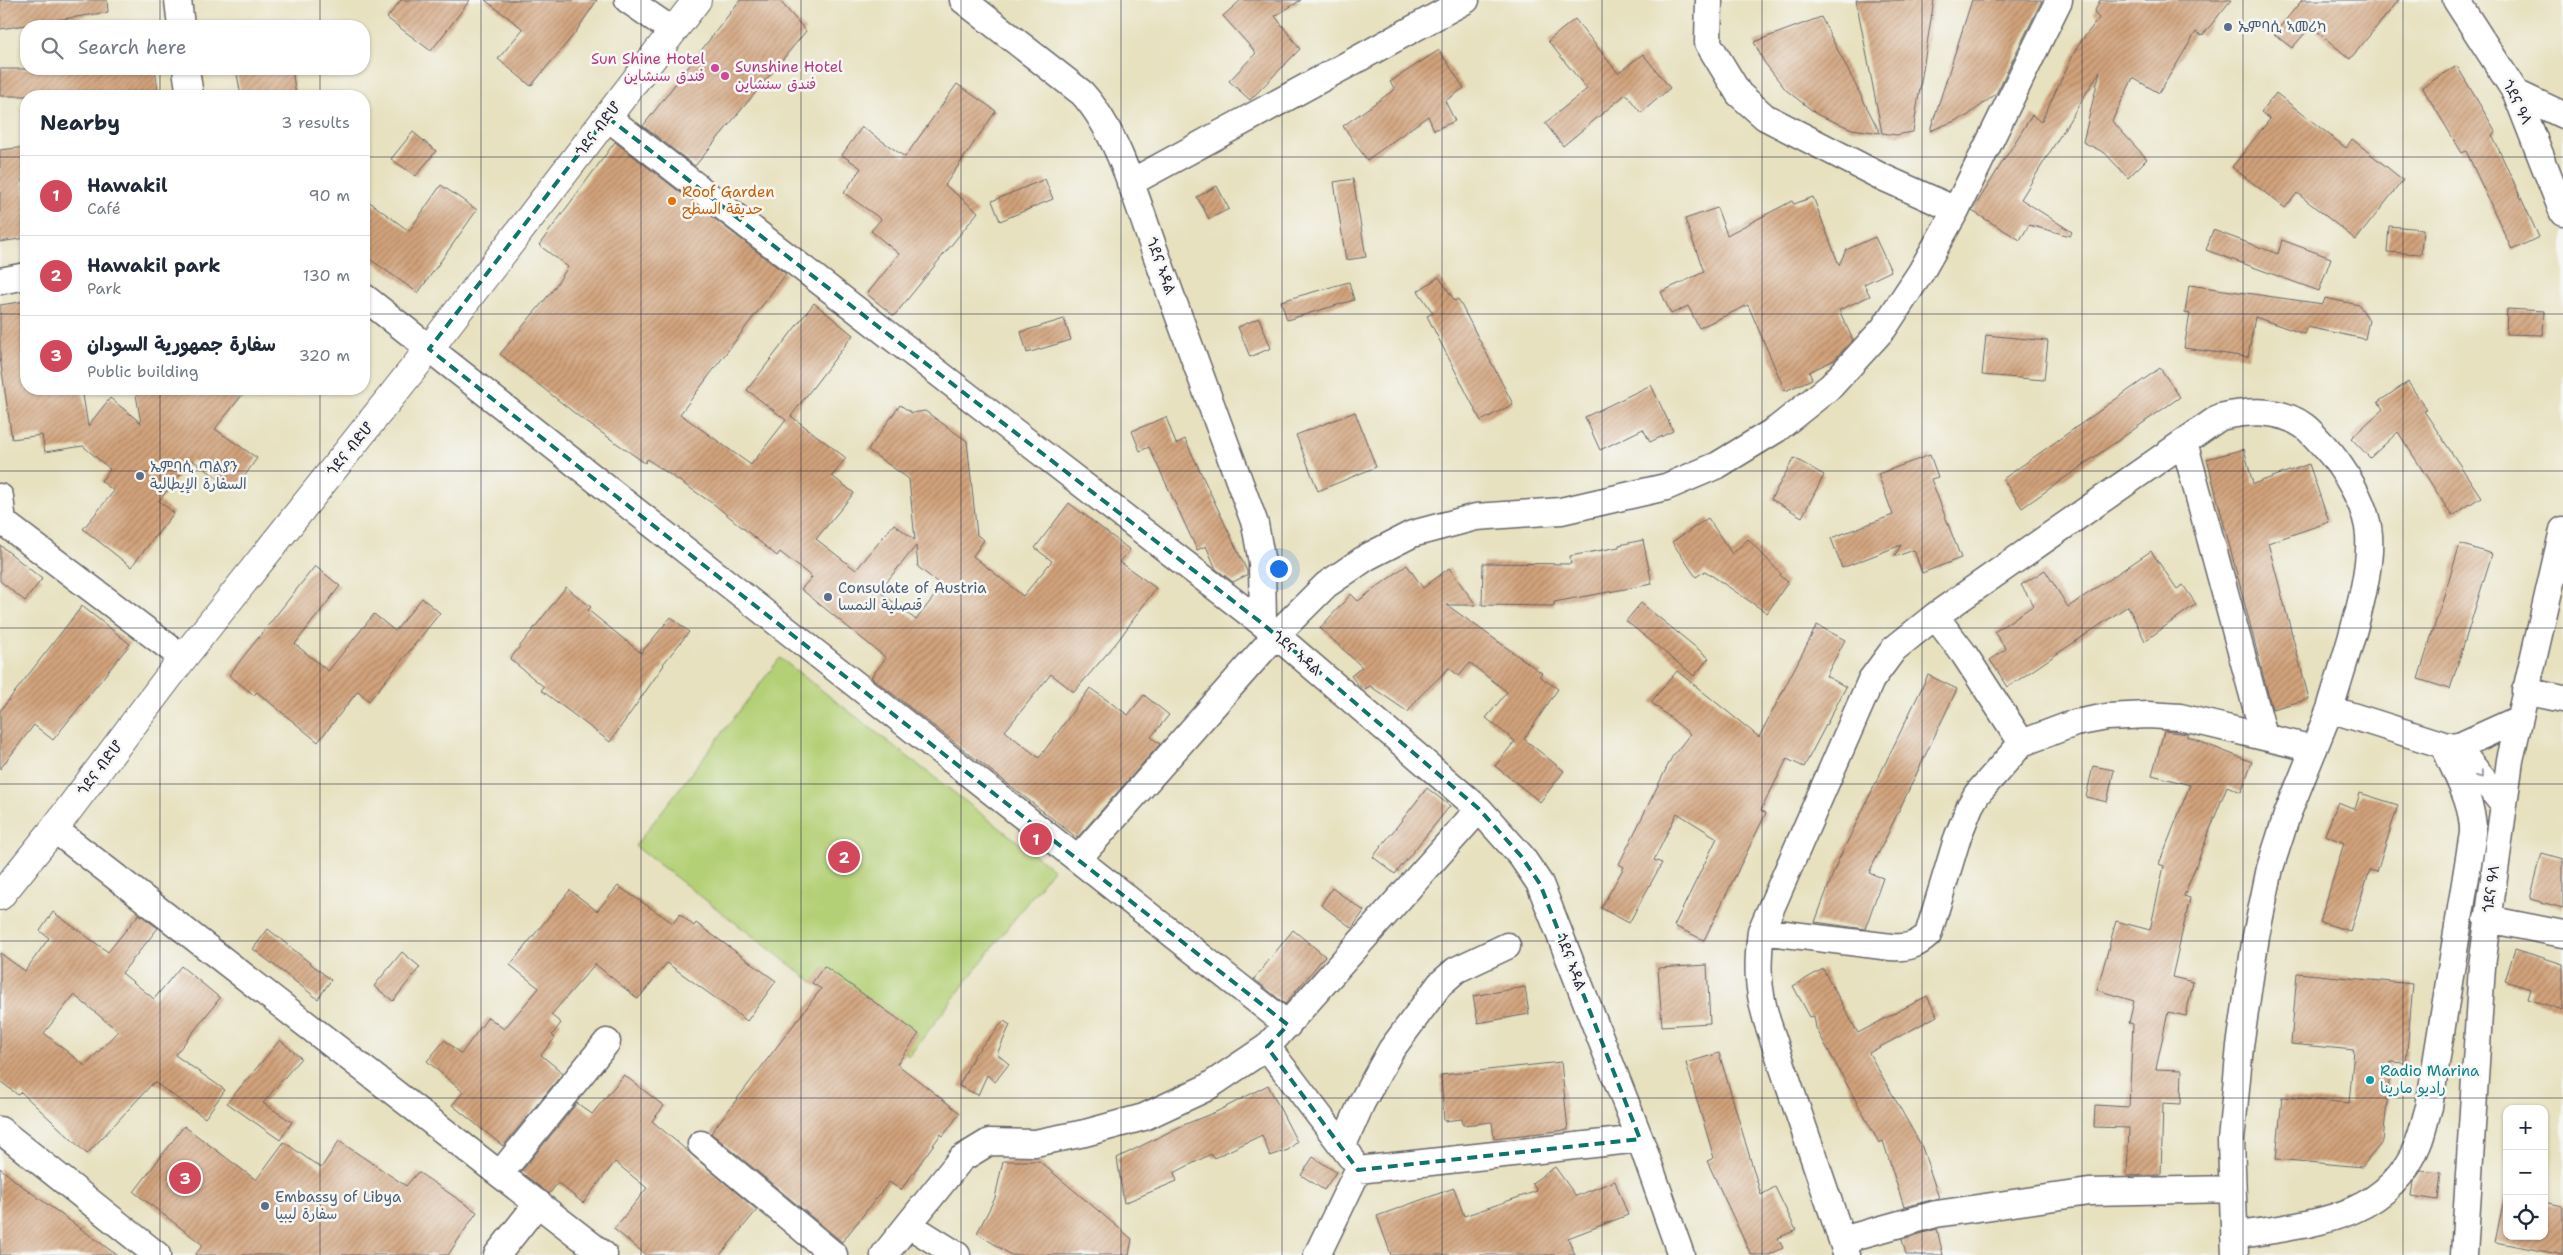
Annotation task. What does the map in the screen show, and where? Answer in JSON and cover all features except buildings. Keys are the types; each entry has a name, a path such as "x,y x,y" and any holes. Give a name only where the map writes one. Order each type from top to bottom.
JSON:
{"main road":[{"name":"ጎደና ብድሆ","path":"0,896 54,829 183,658 429,349 697,0"}],"street":[{"path":"178,0 180,20"},
{"path":"628,0 673,31"},
{"name":"ጎደና ኣዳል","path":"963,0 1082,93 1095,107 1105,124 1130,183 1255,524 1270,629 1479,809 1521,856 1540,884 1640,1139 1681,1255"},
{"path":"1130,183 1466,0"},
{"path":"1709,0 1708,43 1739,94 1765,117 1874,174 1956,210"},
{"path":"1078,859 1270,629 1326,585 1367,557 1412,534 1476,517 1561,510 1666,486 1718,465 1768,434 1831,386 1884,328 1921,272 1956,210 2059,0"},
{"name":"ጎደና ዓላ","path":"2456,0 2516,93 2563,212"},
{"path":"187,75 189,90"},
{"path":"2516,93 2563,116"},
{"path":"607,116 1270,629"},
{"path":"0,281 20,277"},
{"path":"370,302 1288,1025"},
{"path":"2232,1189 2088,1192 1936,1214 1844,1248 1759,994 1757,964 1761,931 1871,680 1894,649 1935,616 2220,417 2247,411 2278,414 2304,426 2340,463 2358,496 2369,534 2364,584 2330,709 2287,815 2270,868 2256,936 2240,1046 2232,1141 2234,1246 2332,1220 2357,1210 2390,1186 2405,1168 2418,1144 2428,1107 2473,833 2473,819 2451,746"},
{"path":"2184,442 2264,736"},
{"path":"1,514 183,658"},
{"name":"ጎደና ዓላ","path":"2464,1255 2482,966 2487,919 2503,804 2519,719 2563,530"},
{"path":"1935,616 1964,654 2022,743"},
{"path":"2525,691 2563,699"},
{"path":"2330,709 2451,746 2503,804"},
{"path":"1761,931 1891,947 1904,948 1918,944 1928,935 1958,836 1977,794 2022,743 2076,723 2106,717 2148,715 2180,717 2314,749"},
{"path":"2451,746 2519,719"},
{"path":"884,1255 961,1159 989,1142 1034,1143 1085,1133 1144,1118 1206,1088 1267,1047 1479,809"},
{"path":"54,829 604,1255"},
{"path":"2487,919 2563,934"},
{"path":"1343,1145 1362,1102 1391,1050 1440,984 1456,970 1507,946"},
{"path":"500,1174 607,1042"},
{"path":"1267,1047 1343,1145 1358,1170"},
{"path":"0,1130 157,1255"},
{"path":"1358,1170 1640,1139"},
{"path":"701,1144 834,1255"},
{"path":"1317,1255 1358,1170"},
{"path":"497,1255 538,1203"},
{"path":"909,1226 957,1255"}],"highlighted area":[{"path":"607,117 1263,624 1479,809 1521,856 1540,884 1640,1139 1358,1170 1267,1047 1288,1025 429,349"}],"green space":[{"path":"780,658 1053,869 909,1056 635,846"}],"place":[{"name":"ኤምባሲ ኣመሪካ","path":"2228,27"},
{"name":"Sun Shine Hotel فندق سنشاين","path":"715,68"},
{"name":"Sunshine Hotel فندق سنشاين","path":"725,76"},
{"name":"Roof Garden حديقة السطح","path":"672,201"},
{"name":"ኤምባሲ ጣልያን السفارة الإيطالية","path":"140,476"},
{"name":"Consulate of Austria قنصلية النمسا","path":"828,597"},
{"name":"Hawakil","path":"1036,839"},
{"name":"Hawakil park","path":"844,857"},
{"name":"Radio Marina راديو مارينا","path":"2370,1080"},
{"name":"سفارة جمهورية السودان","path":"185,1178"},
{"name":"Embassy of Libya سفارة ليبيا","path":"265,1206"}]}
